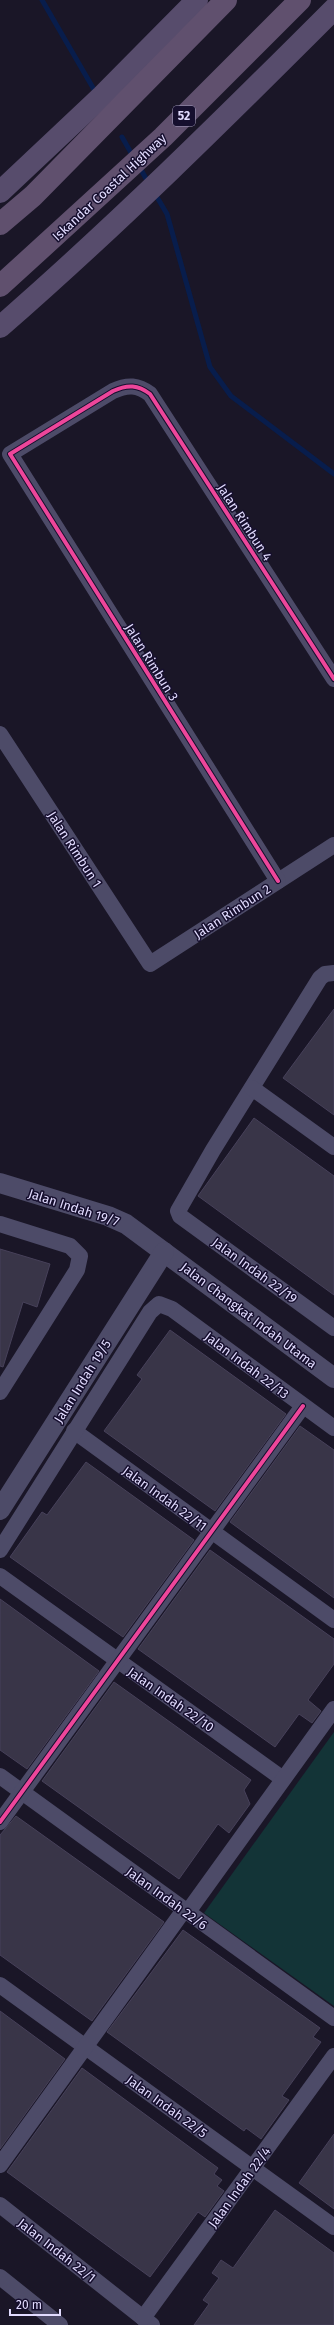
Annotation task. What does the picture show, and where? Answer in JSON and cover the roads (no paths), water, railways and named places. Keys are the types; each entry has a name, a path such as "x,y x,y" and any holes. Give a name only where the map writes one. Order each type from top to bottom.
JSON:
{"highway":[{"path":"0,224 33,196 226,0"},
{"name":"Iskandar Coastal Highway","path":"0,286 163,137 300,0"}],"main road":[{"path":"0,192 102,96 198,0"},
{"path":"0,327 83,254 226,118 334,9"}],"street":[{"name":"Jalan Rimbun 3","path":"131,386 122,386 113,391 10,454 278,881"},
{"name":"Jalan Rimbun 4","path":"131,386 140,386 150,394 334,679"},
{"name":"Jalan Rimbun 1","path":"0,734 150,964"},
{"name":"Jalan Rimbun 2","path":"150,964 334,845"},
{"path":"327,976 252,1088 334,1147"},
{"name":"Jalan Indah 22/19","path":"252,1088 178,1211 180,1216 334,1328"},
{"name":"Jalan Indah 19/7","path":"0,1183 108,1216 126,1224 164,1252"},
{"path":"0,1224 70,1246 80,1256 77,1270 3,1382"},
{"name":"Jalan Changkat Indah Utama","path":"164,1252 334,1378"},
{"name":"Jalan Indah 19/5","path":"0,1510 164,1252"},
{"name":"Jalan Indah 22/13","path":"74,1431 150,1312 159,1304 172,1309 334,1428"},
{"path":"0,1822 303,1406"},
{"path":"0,1550 74,1431"},
{"name":"Jalan Indah 22/11","path":"74,1431 334,1620"},
{"name":"Jalan Indah 22/10","path":"0,1576 283,1779"},
{"path":"0,2165 334,1709"},
{"name":"Jalan Indah 22/6","path":"0,1776 185,1912 334,2018"},
{"name":"Jalan Indah 22/5","path":"0,1985 334,2227"},
{"name":"Jalan Indah 22/4","path":"148,2321 252,2168 334,2056"},
{"name":"Jalan Indah 22/1","path":"0,2205 148,2321"},
{"path":"0,2277 60,2325"}],"waterway":[{"path":"42,0 96,93"},
{"path":"122,137 134,158"},
{"path":"139,166 149,184"},
{"path":"154,192 167,214 210,367 231,396 334,474"}]}
